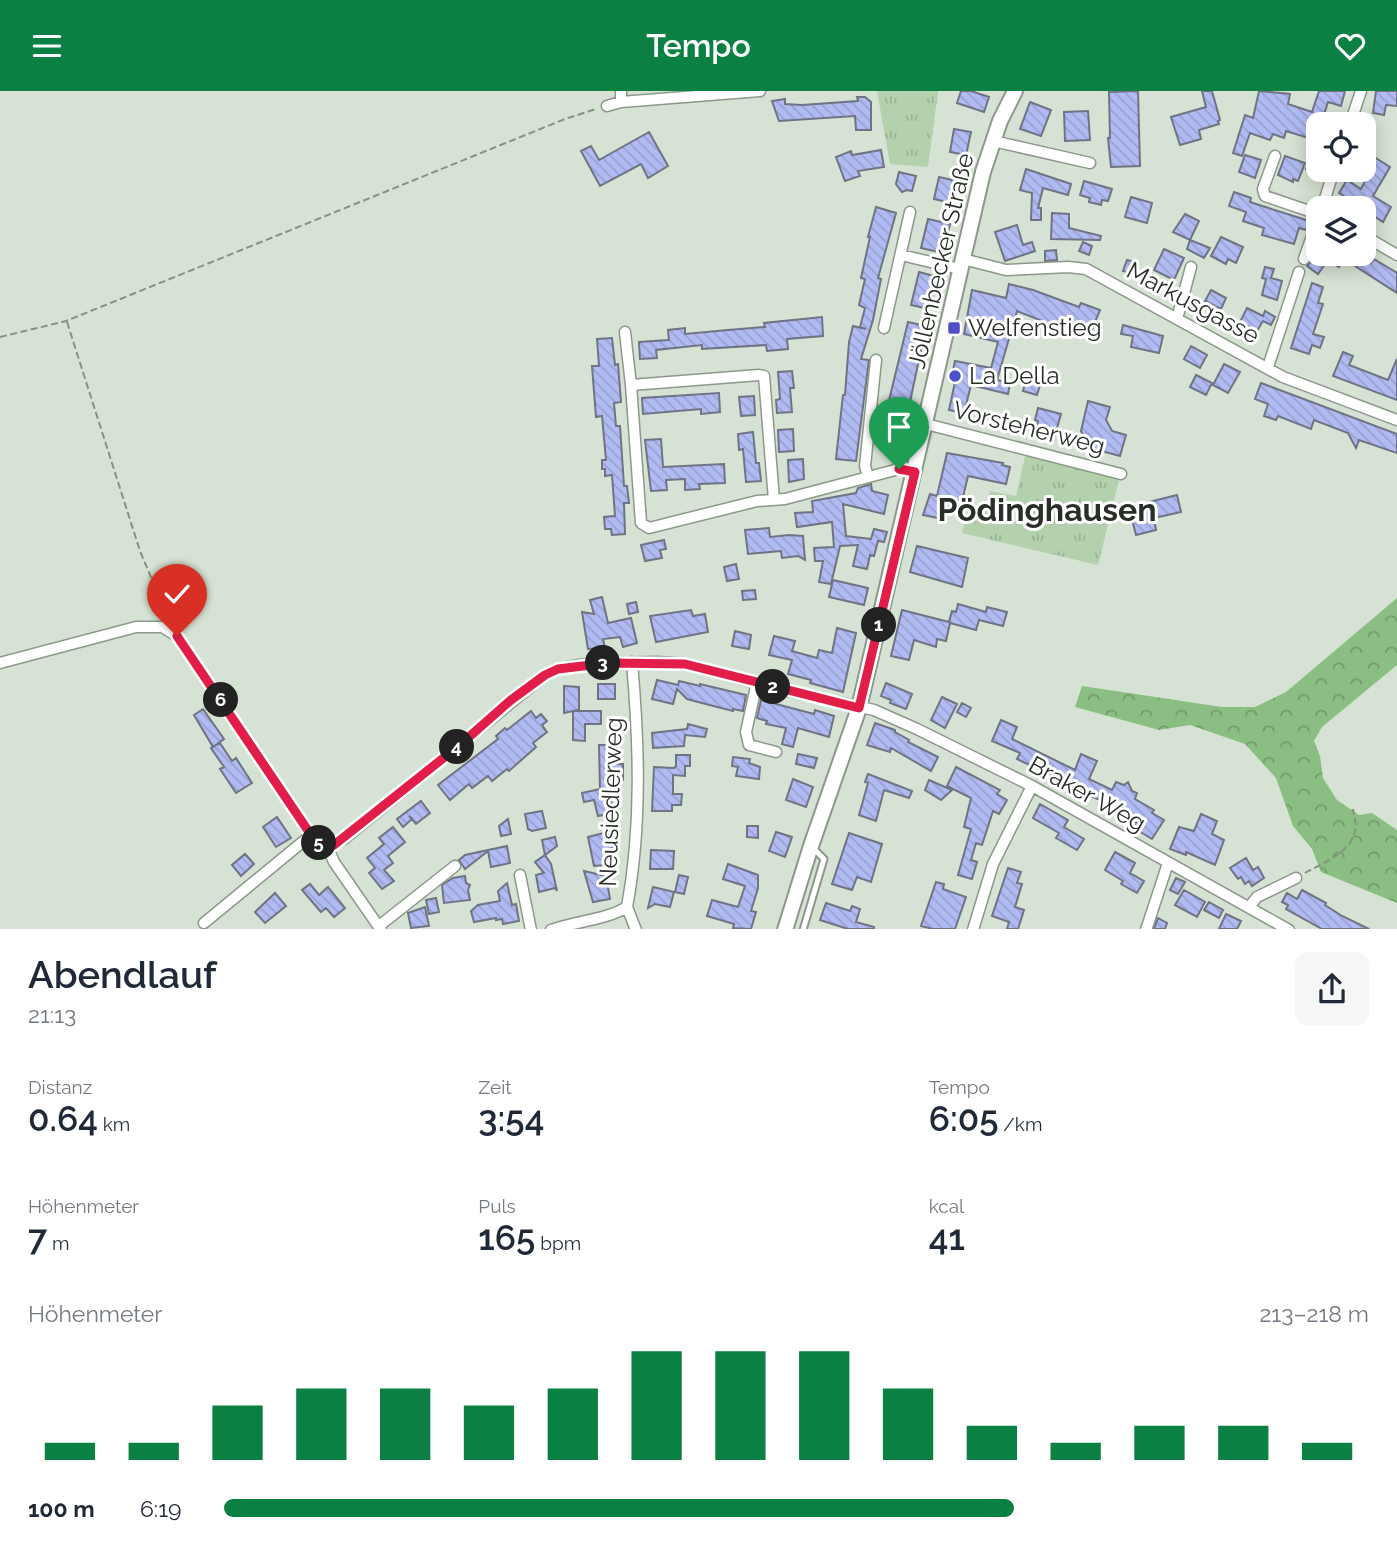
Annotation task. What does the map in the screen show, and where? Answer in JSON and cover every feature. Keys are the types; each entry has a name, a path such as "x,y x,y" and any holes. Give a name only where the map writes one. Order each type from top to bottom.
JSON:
{"main road":[{"name":"Jöllenbecker Straße","path":"785,929 859,708 983,172 1015,91"}],"street":[{"path":"607,106 621,96 760,91"},
{"path":"1354,112 1361,91"},
{"path":"993,141 1090,163"},
{"path":"1275,156 1263,189 1265,196 1306,212"},
{"path":"884,328 910,212"},
{"path":"1376,243 1397,255"},
{"path":"1304,259 1306,253"},
{"path":"901,255 961,264"},
{"name":"Markusgasse","path":"961,264 1006,270 1068,267 1086,269 1283,377 1397,420"},
{"path":"1177,319 1191,267"},
{"path":"1269,367 1299,272"},
{"path":"625,332 640,523 649,529 899,469 915,472"},
{"path":"868,477 865,466 876,360"},
{"path":"631,385 764,376 774,500"},
{"name":"Vorsteherweg","path":"926,424 1121,474"},
{"path":"0,663 136,627 162,627 177,636 311,835 327,846 334,862 380,928 455,866"},
{"name":"Braker Weg","path":"327,846 344,839 545,675 579,665 632,662 685,664 874,710 918,729 1032,786 1289,929"},
{"name":"Neusiedlerweg","path":"551,929 617,913 627,907 632,879 638,755 632,662"},
{"path":"757,682 746,732 749,745 776,752"},
{"path":"973,929 996,856 1032,786"},
{"path":"204,923 311,835"},
{"path":"1146,929 1168,863"},
{"path":"520,875 531,929"},
{"path":"1249,907 1257,897 1296,878"},
{"path":"627,907 636,929"}],"lane":[{"path":"803,929 824,859 811,846"}],"path":[{"path":"0,337 66,321 553,124 607,106"},
{"path":"66,321 140,551 163,606 162,627"},
{"path":"1296,878 1342,851 1352,841 1356,829 1353,809"}],"green space":[{"path":"877,91 938,91 928,167 890,164"},
{"path":"1026,452 1119,480 1098,565 962,533 967,513 983,514 990,491 1016,496"},
{"path":"1397,598 1397,665 1322,727 1314,741 1320,756 1323,778 1337,800 1359,815 1372,813 1397,830 1397,903 1321,872 1312,849 1293,826 1276,778 1245,744 1190,725 1159,730 1075,707 1082,686 1222,707 1255,707 1286,692"}],"building":[{"path":"961,91 989,97 984,112 957,103"},
{"path":"1138,91 1140,166 1111,167 1108,138 1109,92"},
{"path":"1202,91 1212,91 1219,124 1199,130 1201,139 1180,145 1171,117 1206,107"},
{"path":"1259,91 1290,94 1288,104 1312,112 1306,112 1306,137 1286,131 1284,138 1273,134 1270,140 1250,133 1242,156 1233,153 1245,115 1253,118"},
{"path":"1319,91 1345,91 1341,106 1328,102 1325,112 1312,112"},
{"path":"1376,91 1397,91 1397,106 1386,105 1384,115 1373,112"},
{"path":"857,97 865,97 871,102 871,130 856,130 855,116 779,121 772,101 785,99 785,104 802,105 858,101"},
{"path":"1030,102 1051,110 1041,136 1020,129"},
{"path":"1088,111 1090,140 1065,141 1064,112"},
{"path":"954,129 971,132 966,155 950,152"},
{"path":"649,132 668,166 648,178 641,164 600,186 581,151 591,146 599,160"},
{"path":"881,150 884,167 858,171 860,176 845,181 836,157 851,151 852,155"},
{"path":"1245,155 1261,160 1255,178 1239,172"},
{"path":"1285,156 1305,163 1298,181 1293,179 1293,182 1278,175"},
{"path":"1376,158 1390,167 1373,196 1344,196 1339,193 1346,182 1361,189 1364,182 1376,182"},
{"path":"1026,169 1071,184 1068,195 1043,188 1038,208 1041,208 1041,220 1031,220 1032,193 1020,190"},
{"path":"899,172 916,176 912,191 902,192 896,184"},
{"path":"939,177 957,181 952,203 934,199"},
{"path":"1084,181 1112,189 1108,201 1102,200 1101,205 1089,202 1090,198 1080,195"},
{"path":"1234,192 1251,198 1250,202 1306,220 1306,230 1299,228 1294,244 1262,235 1264,228 1243,221 1246,212 1229,206"},
{"path":"1131,197 1152,203 1147,223 1125,217"},
{"path":"1376,198 1391,207 1383,222 1376,217"},
{"path":"876,207 896,213 878,278 881,279 873,320 861,359 869,360 856,461 836,459 849,342 853,326 866,329 860,327 865,308 859,305 865,279 861,278"},
{"path":"1052,213 1069,214 1069,228 1101,236 1100,240 1051,239"},
{"path":"1185,214 1199,221 1190,240 1173,232"},
{"path":"928,219 950,224 943,253 921,248"},
{"path":"1017,225 1023,245 1032,242 1035,251 1005,261 995,232"},
{"path":"1221,237 1243,247 1236,263 1228,259 1226,264 1211,256"},
{"path":"1190,240 1210,248 1204,258 1187,249"},
{"path":"1083,242 1092,246 1089,255 1079,251"},
{"path":"1164,249 1184,258 1174,280 1154,270"},
{"path":"1056,250 1057,260 1045,261 1045,251"},
{"path":"1127,260 1138,263 1135,274 1123,271"},
{"path":"1376,260 1397,273 1397,293 1355,266 1376,266"},
{"path":"1307,266 1324,266 1318,274"},
{"path":"1265,267 1274,269 1271,278 1282,281 1277,300 1262,295 1266,279 1262,278"},
{"path":"919,272 937,277 929,309 911,305"},
{"path":"1312,283 1323,287 1318,303 1323,304 1313,334 1324,337 1320,348 1312,345 1309,354 1291,348"},
{"path":"1009,284 1079,307 1081,303 1100,310 1091,332 1067,324 1065,330 1017,311 997,380 1010,383 1008,394 971,385 964,413 949,410 955,382 951,380 955,361 991,368 998,342 964,334 972,290 1006,298"},
{"path":"1211,290 1226,298 1221,309 1205,301"},
{"path":"1247,308 1263,316 1265,311 1275,317 1271,325 1263,321 1257,331 1240,322"},
{"path":"822,317 823,336 787,339 788,349 767,351 766,345 702,349 702,345 656,350 657,358 640,359 639,342 669,340 668,330 685,328 685,334 765,327 764,323"},
{"path":"908,322 926,326 906,421 885,417"},
{"path":"1123,325 1163,336 1159,353 1131,347 1133,336 1121,334"},
{"path":"612,338 615,365 618,364 621,402 614,403 616,426 620,426 624,486 627,486 629,503 624,503 625,534 612,535 611,529 605,529 604,517 615,516 612,475 605,476 605,469 602,469 602,460 606,460 602,416 596,417 592,366 599,366 597,339"},
{"path":"1191,346 1207,355 1200,368 1184,359"},
{"path":"1343,352 1353,356 1349,365 1388,380 1397,359 1397,400 1333,376"},
{"path":"1224,364 1240,372 1228,393 1213,385"},
{"path":"792,371 792,412 777,413 776,400 780,399 778,372"},
{"path":"1196,375 1212,383 1206,395 1190,387"},
{"path":"1026,379 1041,382 1037,395 1023,391"},
{"path":"1261,383 1397,434 1397,453 1359,440 1356,448 1348,433 1314,420 1311,429 1278,416 1276,420 1264,416 1268,404 1255,399"},
{"path":"719,393 720,412 701,414 701,409 643,414 642,398"},
{"path":"754,396 755,415 741,416 739,397"},
{"path":"1088,401 1110,407 1106,420 1112,431 1126,435 1120,456 1090,448 1081,431"},
{"path":"1038,408 1061,414 1053,442 1034,437"},
{"path":"793,429 794,451 779,452 778,430"},
{"path":"753,432 761,481 746,482 743,449 739,450 738,434"},
{"path":"883,435 900,439 897,454 881,450"},
{"path":"661,439 663,467 724,464 725,483 699,484 700,489 685,490 685,479 666,480 667,490 651,491 645,440"},
{"path":"947,453 1003,463 1002,465 1010,467 1006,484 968,476 962,501 957,500 954,510 946,507 943,519 923,515 930,494 937,496"},
{"path":"803,459 804,479 789,482 788,460"},
{"path":"871,484 872,491 888,495 884,514 843,504 846,536 871,539 874,529 887,532 884,542 878,541 874,556 870,555 867,569 853,566 858,545 840,546 831,584 819,582 823,561 815,561 814,548 834,547 832,522 797,527 795,513 813,512 812,501 856,493 858,488"},
{"path":"1177,495 1181,512 1154,518 1156,530 1136,535 1129,507"},
{"path":"769,528 770,537 803,536 805,560 798,556 782,558 781,551 748,554 745,530"},
{"path":"664,540 666,549 660,550 662,558 645,561 641,545"},
{"path":"917,546 968,558 962,587 910,572"},
{"path":"736,564 739,579 727,581 724,567"},
{"path":"833,580 868,588 864,605 829,597"},
{"path":"755,590 756,599 743,600 742,591"},
{"path":"602,597 608,623 631,618 637,643 623,647 620,637 603,639 605,648 588,649 582,612 594,614 590,600"},
{"path":"636,602 638,612 629,614 627,604"},
{"path":"958,604 986,612 987,607 1007,612 1003,626 979,620 976,630 950,623 946,641 937,639 936,647 914,640 909,660 891,656 902,610 949,622 952,611 956,612"},
{"path":"691,610 693,616 705,614 708,632 656,642 650,616"},
{"path":"837,628 856,633 843,692 788,674 792,660 769,655 774,636 795,641 792,651 817,658 819,650 832,653"},
{"path":"735,631 751,635 749,649 732,646"},
{"path":"657,680 678,685 679,681 700,684 746,695 743,711 687,699 677,689 673,704 652,699"},
{"path":"886,683 912,694 906,709 881,696"},
{"path":"598,684 615,684 615,699 598,699"},
{"path":"564,686 579,687 579,710 564,713"},
{"path":"942,697 957,704 945,728 931,720"},
{"path":"761,700 814,714 815,710 834,716 829,737 798,728 793,747 782,744 786,728 766,724 767,721 757,718"},
{"path":"962,703 971,708 966,717 957,712"},
{"path":"203,709 224,739 213,747 194,715"},
{"path":"531,711 536,718 541,714 547,721 542,725 547,732 533,743 536,747 509,771 507,769 492,781 488,776 472,788 469,784 450,800 438,785 498,739 496,736 505,728 507,730"},
{"path":"573,711 601,711 601,724 585,724 585,741 573,740"},
{"path":"1001,720 1017,727 1012,739 1075,770 1081,754 1097,761 1089,779 1112,790 1116,782 1124,785 1128,782 1132,791 1137,793 1135,799 1154,810 1152,813 1164,820 1152,839 1134,828 1137,823 1125,818 1128,810 1076,791 1077,788 1017,759 1020,753 992,741"},
{"path":"875,723 895,730 909,740 908,742 938,757 931,771 891,748 890,752 867,745"},
{"path":"688,724 707,729 705,737 685,735 684,746 653,748 652,733 687,729"},
{"path":"220,743 232,761 236,758 252,783 236,793 220,769 224,767 211,748"},
{"path":"599,745 618,745 618,764 623,764 623,780 612,780 614,791 609,792 614,813 598,816 594,800 584,802 582,793 600,789"},
{"path":"798,754 817,758 814,768 796,764"},
{"path":"676,755 690,755 690,766 685,766 685,776 673,775 673,794 682,794 681,805 672,805 672,811 652,811 654,767 674,768"},
{"path":"733,757 750,759 749,763 760,767 759,779 736,776 738,767 732,766"},
{"path":"956,767 1000,790 997,794 1007,800 999,814 993,811 982,845 976,843 971,860 977,862 972,879 958,875 971,829 964,827 971,798 947,786"},
{"path":"868,774 912,791 909,798 884,790 876,821 859,815"},
{"path":"793,779 813,787 806,807 786,800"},
{"path":"929,780 952,790 941,800 925,790"},
{"path":"421,801 430,813 416,824 412,819 403,827 397,819"},
{"path":"1040,804 1068,820 1064,827 1084,839 1077,850 1056,838 1059,833 1033,818"},
{"path":"542,811 546,828 532,831 528,829 525,814"},
{"path":"1201,814 1217,821 1212,834 1224,840 1215,865 1186,852 1186,855 1170,849 1179,827 1194,831"},
{"path":"277,817 291,838 276,847 263,827"},
{"path":"508,819 511,834 501,836 499,826"},
{"path":"747,826 758,826 758,838 747,837"},
{"path":"393,827 405,842 388,856 393,863 384,870 394,881 382,889 369,873 375,868 367,858 384,844 379,838"},
{"path":"608,832 617,864 594,866 588,837"},
{"path":"776,832 792,837 785,857 769,851"},
{"path":"849,833 882,844 871,882 857,877 852,890 832,884"},
{"path":"555,837 557,846 545,855 542,840"},
{"path":"507,846 510,863 491,867 488,851 465,869 459,860 465,855"},
{"path":"651,850 674,851 673,869 650,869"},
{"path":"1115,852 1135,863 1130,873 1144,881 1137,893 1105,870"},
{"path":"245,854 254,864 241,876 232,865"},
{"path":"545,855 551,864 557,891 555,888 539,892 536,875 544,873 535,862"},
{"path":"1246,858 1253,870 1258,867 1264,878 1252,886 1249,881 1245,884 1241,877 1238,879 1230,868"},
{"path":"728,864 758,875 758,888 751,911 756,912 751,929 733,928 734,924 707,916 712,900 738,907 745,886 723,879"},
{"path":"1008,868 1021,872 1017,883 1022,884 1015,907 1024,910 1018,929 1007,929 1009,922 992,916"},
{"path":"584,871 606,876 610,899 593,902"},
{"path":"679,875 688,877 684,894 675,892"},
{"path":"465,876 466,883 470,885 470,900 444,903 442,885 453,878"},
{"path":"1176,878 1185,882 1178,894 1170,890"},
{"path":"936,882 944,884 943,889 966,897 955,929 921,926"},
{"path":"507,883 512,905 516,904 519,921 503,924 502,919 496,918 474,922 471,911 478,905 500,901 498,891"},
{"path":"310,884 319,895 328,887 345,908 334,917 326,908 321,912 302,890"},
{"path":"653,887 674,892 670,907 655,904 648,908"},
{"path":"1184,890 1205,902 1197,917 1175,905"},
{"path":"1302,890 1326,903 1325,905 1342,916 1369,929 1322,929 1286,909 1288,905 1282,902 1287,893 1297,899"},
{"path":"275,893 286,906 265,923 255,912"},
{"path":"436,898 439,912 429,914 426,900"},
{"path":"1209,902 1223,910 1219,918 1204,910"},
{"path":"826,903 850,911 852,906 860,909 856,922 874,929 848,929 820,920"},
{"path":"425,907 429,926 411,928 408,913"},
{"path":"1226,914 1241,921 1237,929 1219,929"},
{"path":"1158,918 1167,923 1165,929 1154,929"}],"place":[{"name":"Welfenstieg","path":"954,328"},
{"name":"La Della","path":"955,376"}],"district":[{"name":"Pödinghausen","path":"1047,510"}],"route":[{"path":"177,636 311,835 320,843 334,845 461,744 511,700 545,675 558,669 632,662 685,664 859,708 915,472 899,469"}]}
